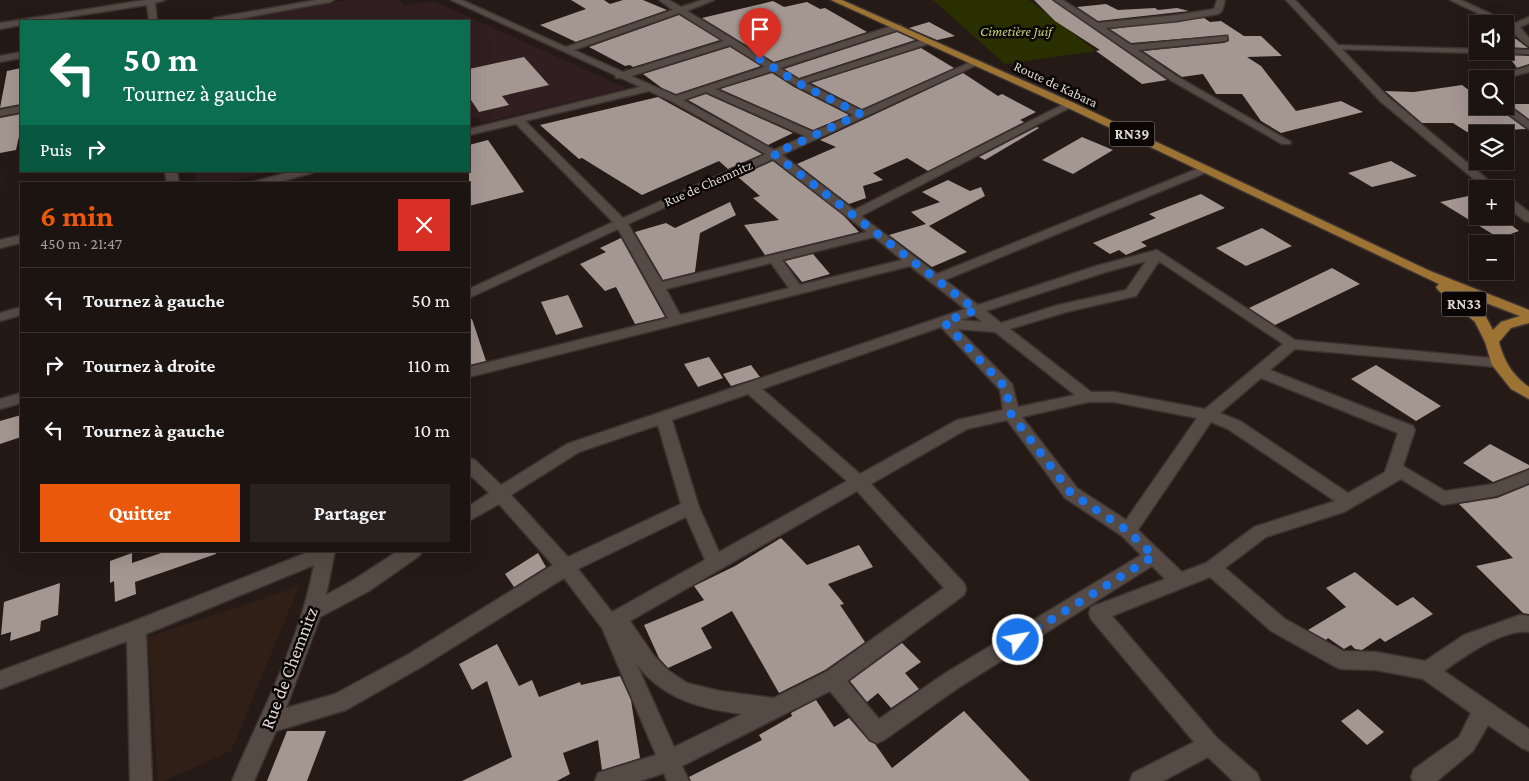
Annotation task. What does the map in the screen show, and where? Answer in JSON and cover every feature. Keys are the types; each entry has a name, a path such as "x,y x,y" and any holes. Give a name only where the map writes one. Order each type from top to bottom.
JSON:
{"main road":[{"name":"Route de Kabara","path":"835,0 1070,105 1426,274"},
{"name":"RN33","path":"1426,274 1529,317"},
{"name":"RN33","path":"1426,274 1454,295 1481,320 1492,342"},
{"path":"1529,317 1513,321 1498,330 1492,342 1497,362 1516,384 1529,394"}],"street":[{"path":"34,20 162,0"},
{"path":"266,0 271,11"},
{"path":"220,20 330,0"},
{"path":"455,0 674,99 774,154 1088,397"},
{"path":"662,0 798,83 860,114"},
{"path":"565,50 710,0"},
{"path":"1058,0 1176,79 1286,142"},
{"path":"1096,26 1176,18 1218,11 1221,0"},
{"path":"1290,0 1384,99 1482,180"},
{"path":"1454,0 1516,28 1529,43"},
{"path":"151,1 153,20"},
{"path":"1516,28 1514,26 1518,23 1529,20"},
{"path":"0,26 20,22"},
{"path":"674,99 898,27"},
{"path":"1128,48 1224,38"},
{"path":"798,83 928,41"},
{"path":"620,76 732,42"},
{"path":"0,59 20,55"},
{"name":"Rue de Chemnitz","path":"470,294 860,114 976,63"},
{"path":"1514,73 1529,69"},
{"path":"470,132 648,88"},
{"path":"707,89 813,136"},
{"path":"853,215 1070,105"},
{"path":"0,113 20,109"},
{"path":"1514,115 1529,126"},
{"path":"518,120 622,223 676,320"},
{"path":"936,279 1206,169"},
{"path":"265,182 304,172"},
{"path":"1514,206 1529,218"},
{"path":"658,287 877,233"},
{"path":"0,244 20,239"},
{"path":"944,322 998,328 1063,308 1132,293 1157,254"},
{"path":"470,513 574,448 976,310 1101,269 1157,254 1292,344 1497,362"},
{"path":"774,258 797,290"},
{"path":"470,372 913,261"},
{"path":"0,317 20,311"},
{"path":"944,322 1006,388 1011,414 1071,493 1128,531 1179,581"},
{"path":"1128,531 1208,415 1292,344"},
{"path":"1260,372 1407,430 1391,477"},
{"path":"606,781 668,761 834,679 957,589 860,482 751,388"},
{"path":"614,620 963,424 1088,397 1114,397 1208,415 1234,425 1348,501"},
{"path":"0,404 20,398"},
{"path":"664,418 690,507 716,564"},
{"path":"470,465 500,494 614,620 632,644 671,684 689,693 706,697 774,708"},
{"path":"1249,781 1210,744 1098,613 1212,568 1260,532 1338,507 1403,472 1443,498 1496,490 1529,476"},
{"path":"269,722 340,703 416,660 566,567 690,507"},
{"path":"0,680 136,629 326,552"},
{"name":"Rue de Chemnitz","path":"243,781 269,722 313,611 326,552"},
{"path":"313,611 362,585 412,552"},
{"path":"834,679 877,733 951,682 1154,556"},
{"path":"1212,568 1278,625 1341,660 1376,660 1428,671 1529,741"},
{"path":"614,620 668,761 678,781"},
{"path":"1428,671 1471,641 1520,623 1529,624"},
{"path":"136,629 141,781"},
{"path":"1426,781 1422,777 1466,744 1484,711"},
{"path":"1140,781 1210,744"}],"lane":[{"path":"1335,47 1469,51"},
{"path":"1514,52 1529,52"}],"shaded area":[{"path":"349,0 400,0 404,6 434,1 626,88 482,123 477,117 470,119 470,20 237,19"},
{"path":"194,172 270,172 227,182 196,182"},
{"path":"299,586 231,751 164,781 158,781 148,637"}],"green space":[{"name":"Cimetière Juif","path":"933,0 1029,0 1096,51 1005,64"}],"building":[{"path":"571,0 604,0 610,4 623,0 643,0 667,10 576,42 540,25 586,9"},
{"path":"1034,0 1052,0 1167,80 1142,84 1096,51 1100,50 1055,21"},
{"path":"773,1 784,7 807,2 820,9 825,8 867,32 774,62 702,18"},
{"path":"1106,4 1118,10 1177,8 1189,11 1098,21 1077,7"},
{"path":"679,15 720,40 633,67 630,65 625,66 589,47"},
{"path":"1204,18 1210,22 1221,21 1244,36 1261,36 1282,56 1247,57 1261,66 1296,111 1341,101 1363,112 1281,133 1261,121 1242,94 1216,94 1203,74 1182,77 1143,51 1224,43 1229,41 1228,35 1131,43 1110,29"},
{"path":"929,22 955,36 937,40 909,28"},
{"path":"897,32 915,40 799,78 784,69"},
{"path":"1514,39 1516,39 1528,48 1514,47"},
{"path":"730,47 761,66 676,94 662,88 643,74"},
{"path":"921,48 954,68 862,109 811,83"},
{"path":"1514,55 1529,56 1529,64 1517,68 1511,60 1514,60"},
{"path":"524,57 549,85 502,96 509,105 479,112 470,98 470,69"},
{"path":"20,68 20,104 0,108 7,71"},
{"path":"772,73 794,87 849,115 813,130 720,89"},
{"path":"963,73 998,96 1002,94 1036,112 1020,120 1024,122 928,171 907,158 873,173 883,180 863,186 866,198 849,204 797,164 836,147 820,140"},
{"path":"1462,85 1469,90 1469,115 1507,115 1526,129 1514,130 1514,125 1469,125 1469,132 1467,132 1453,123 1422,123 1385,91 1414,92"},
{"path":"706,94 793,133 768,145 688,100"},
{"path":"658,97 762,154 728,169 719,161 642,195 582,158 579,159 540,125"},
{"path":"1514,104 1529,104 1529,119 1514,108"},
{"path":"20,114 20,132 16,150 0,153 0,118"},
{"path":"1037,127 1039,128 985,160 979,157"},
{"path":"1082,137 1113,150 1073,174 1042,160"},
{"path":"488,140 524,192 470,206 470,145"},
{"path":"773,161 843,215 859,232 765,255 744,225 779,220 753,198 760,196 738,177"},
{"path":"1391,161 1417,176 1372,187 1348,173"},
{"path":"948,180 970,191 981,187 985,196 929,226 967,252 932,267 889,235 926,224 911,212 940,202 922,192"},
{"path":"1201,194 1225,208 1141,242 1147,246 1126,255 1119,250 1110,254 1093,243 1156,218 1149,214"},
{"path":"1469,196 1469,220 1440,202"},
{"path":"730,202 736,215 700,233 695,272 663,280 635,232 666,223 675,228"},
{"path":"1478,225 1511,225 1519,231 1508,235 1494,235"},
{"path":"1262,228 1292,246 1246,266 1216,248"},
{"path":"621,238 665,317 635,324 616,287 605,291 580,264 606,252 600,248"},
{"path":"813,254 830,274 802,282 785,261"},
{"path":"1332,268 1360,284 1275,325 1249,308"},
{"path":"568,295 583,327 556,335 541,302"},
{"path":"470,319 472,319 486,361 470,365"},
{"path":"709,357 723,378 698,387 684,364"},
{"path":"751,365 760,377 731,386 723,374"},
{"path":"1376,365 1441,406 1416,421 1351,379"},
{"path":"20,415 20,437 0,444 0,421"},
{"path":"1490,444 1529,465 1529,468 1493,482 1463,463"},
{"path":"1529,485 1529,614 1523,613 1476,566 1513,558 1459,504 1497,498"},
{"path":"781,538 807,565 859,545 873,567 828,584 844,604 840,605 865,642 825,670 779,693 732,611 701,628 712,648 668,668 659,658 644,625 704,600 694,586 735,566"},
{"path":"164,552 215,552 216,554 135,582 136,594 115,602 114,581 110,583 110,561 132,553 132,563"},
{"path":"538,553 546,567 514,587 505,574"},
{"path":"1355,572 1397,606 1413,597 1433,614 1385,642 1380,638 1362,650 1355,649 1351,645 1344,649 1328,638 1326,640 1308,630 1346,607 1326,588"},
{"path":"60,583 58,615 41,621 40,631 10,641 11,632 1,635 4,602"},
{"path":"902,643 921,662 905,673 919,689 891,708 878,693 867,702 850,681"},
{"path":"497,644 519,686 532,680 539,697 580,682 581,685 620,676 631,700 640,758 602,770 598,740 563,753 570,774 557,781 462,781 512,757 487,681 472,690 459,664"},
{"path":"816,700 834,727 849,718 869,741 875,744 892,768 964,711 1030,781 691,781 689,777 762,740 759,735 792,716 791,713"},
{"path":"1358,709 1384,732 1367,745 1341,721"},
{"path":"287,731 326,731 307,781 267,781"}],"route":[{"path":"760,59 798,83 860,114 774,154 976,310 944,322 1006,388 1011,414 1071,493 1128,531 1154,556 1018,640"}]}
